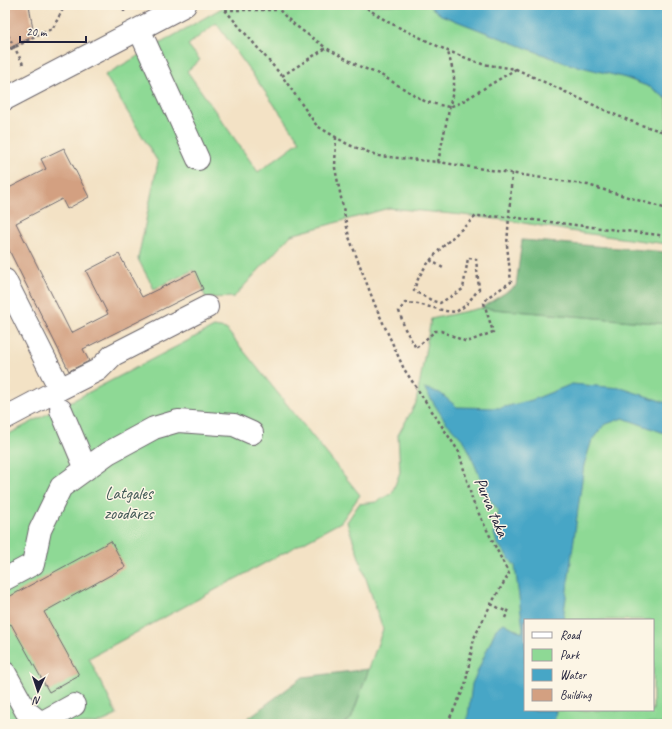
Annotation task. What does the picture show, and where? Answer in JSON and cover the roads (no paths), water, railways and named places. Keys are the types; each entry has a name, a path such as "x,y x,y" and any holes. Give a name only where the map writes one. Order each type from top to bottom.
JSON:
{"street":[{"path":"5,99 185,5"},
{"path":"143,26 198,159"},
{"path":"5,280 61,400 86,469"},
{"path":"5,418 61,400 98,370 113,355 207,307"},
{"path":"5,579 33,564 40,530 61,487 108,453 154,428 178,421 234,425 252,433"},
{"path":"5,673 26,711 41,723 74,705"}],"water":[{"path":"428,5 667,5 667,99 652,88 626,78 565,63 441,15"},
{"path":"572,384 621,388 667,403 667,435 623,418 604,425 592,440 584,465 563,619 524,619 524,711 556,711 554,724 467,724 472,684 496,629 504,623 522,633 523,629 515,566 497,543 494,533 499,511 489,498 465,442 445,421 424,388 440,393 457,407 500,408 532,400"}],"park label":[{"name":"Latgales zoodārzs","path":"129,503"}]}
